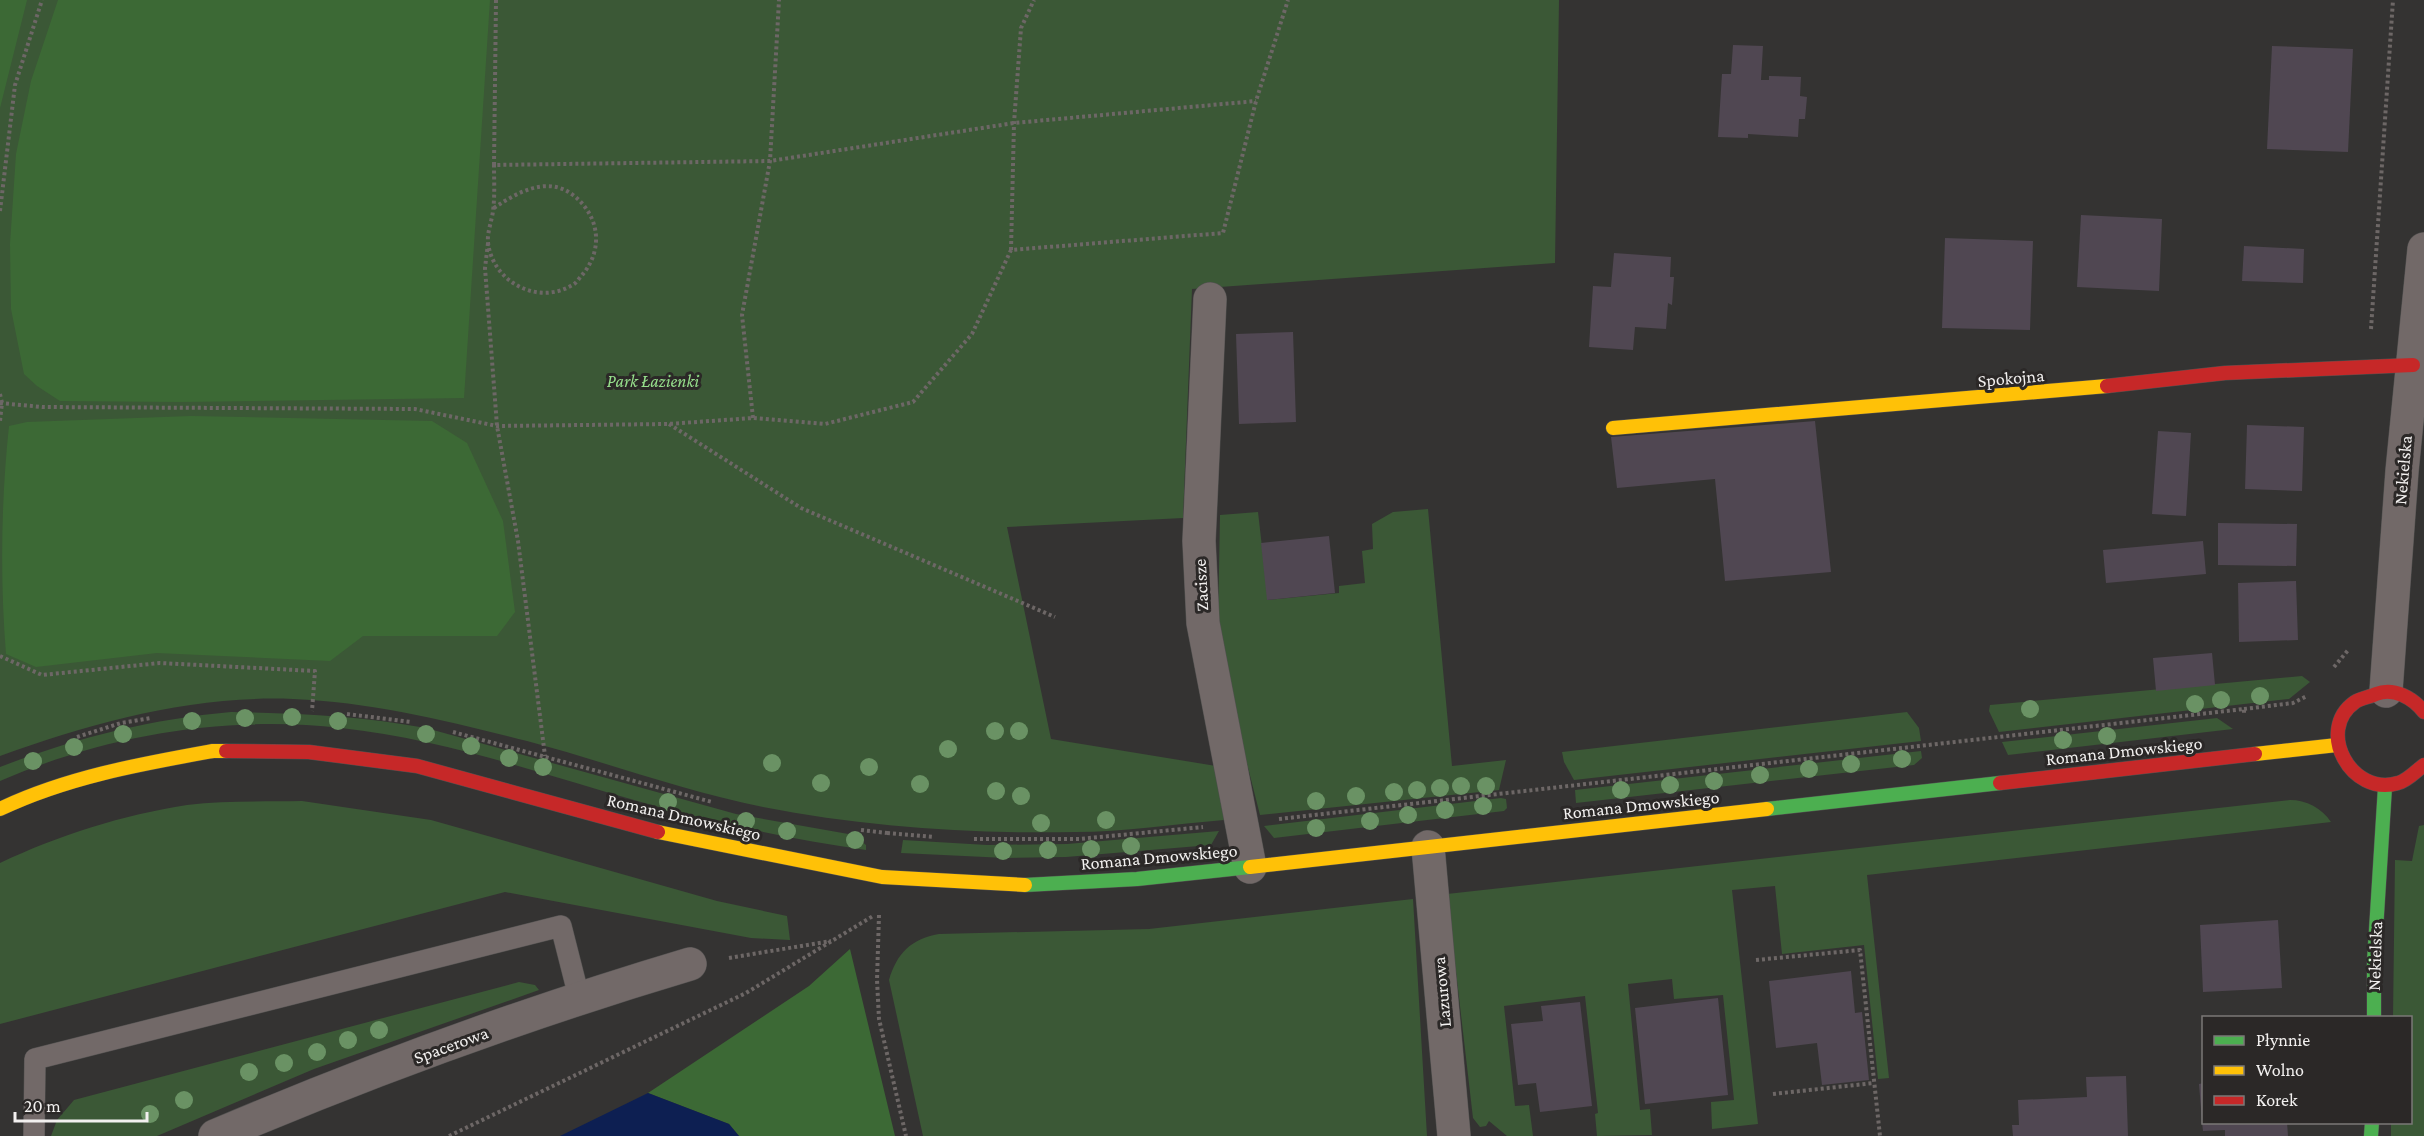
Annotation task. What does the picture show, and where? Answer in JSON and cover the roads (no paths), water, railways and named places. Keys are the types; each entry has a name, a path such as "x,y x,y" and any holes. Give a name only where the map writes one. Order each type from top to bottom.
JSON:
{"street":[{"name":"Nekielska","path":"2386,691 2413,470 2413,365 2424,249"},
{"name":"Zacisze","path":"1210,299 1198,541 1203,622 1250,867"},
{"name":"Spokojna","path":"1613,428 2046,393 2225,373 2413,365"},
{"path":"2424,712 2413,700 2386,691 2370,693 2355,701 2344,713 2338,728 2337,745 2340,759 2353,775 2372,785 2385,787 2401,784 2414,777 2424,765"},
{"name":"Romana Dmowskiego","path":"0,809 23,798 128,766 213,751 309,752 417,766 685,840 882,877 1027,885 1137,879 1250,867 2337,745"},
{"name":"Nekielska","path":"2374,1016 2374,962 2385,787"},
{"name":"Lazurowa","path":"1428,847 1454,1136"},
{"name":"Spacerowa","path":"215,1136 296,1102 579,997 690,964"}],"lane":[{"path":"34,1136 35,1059 561,926 579,997"}],"water":[{"path":"648,1093 729,1124 739,1136 560,1136"}],"park label":[{"name":"Park Łazienki","path":"653,381"}]}
